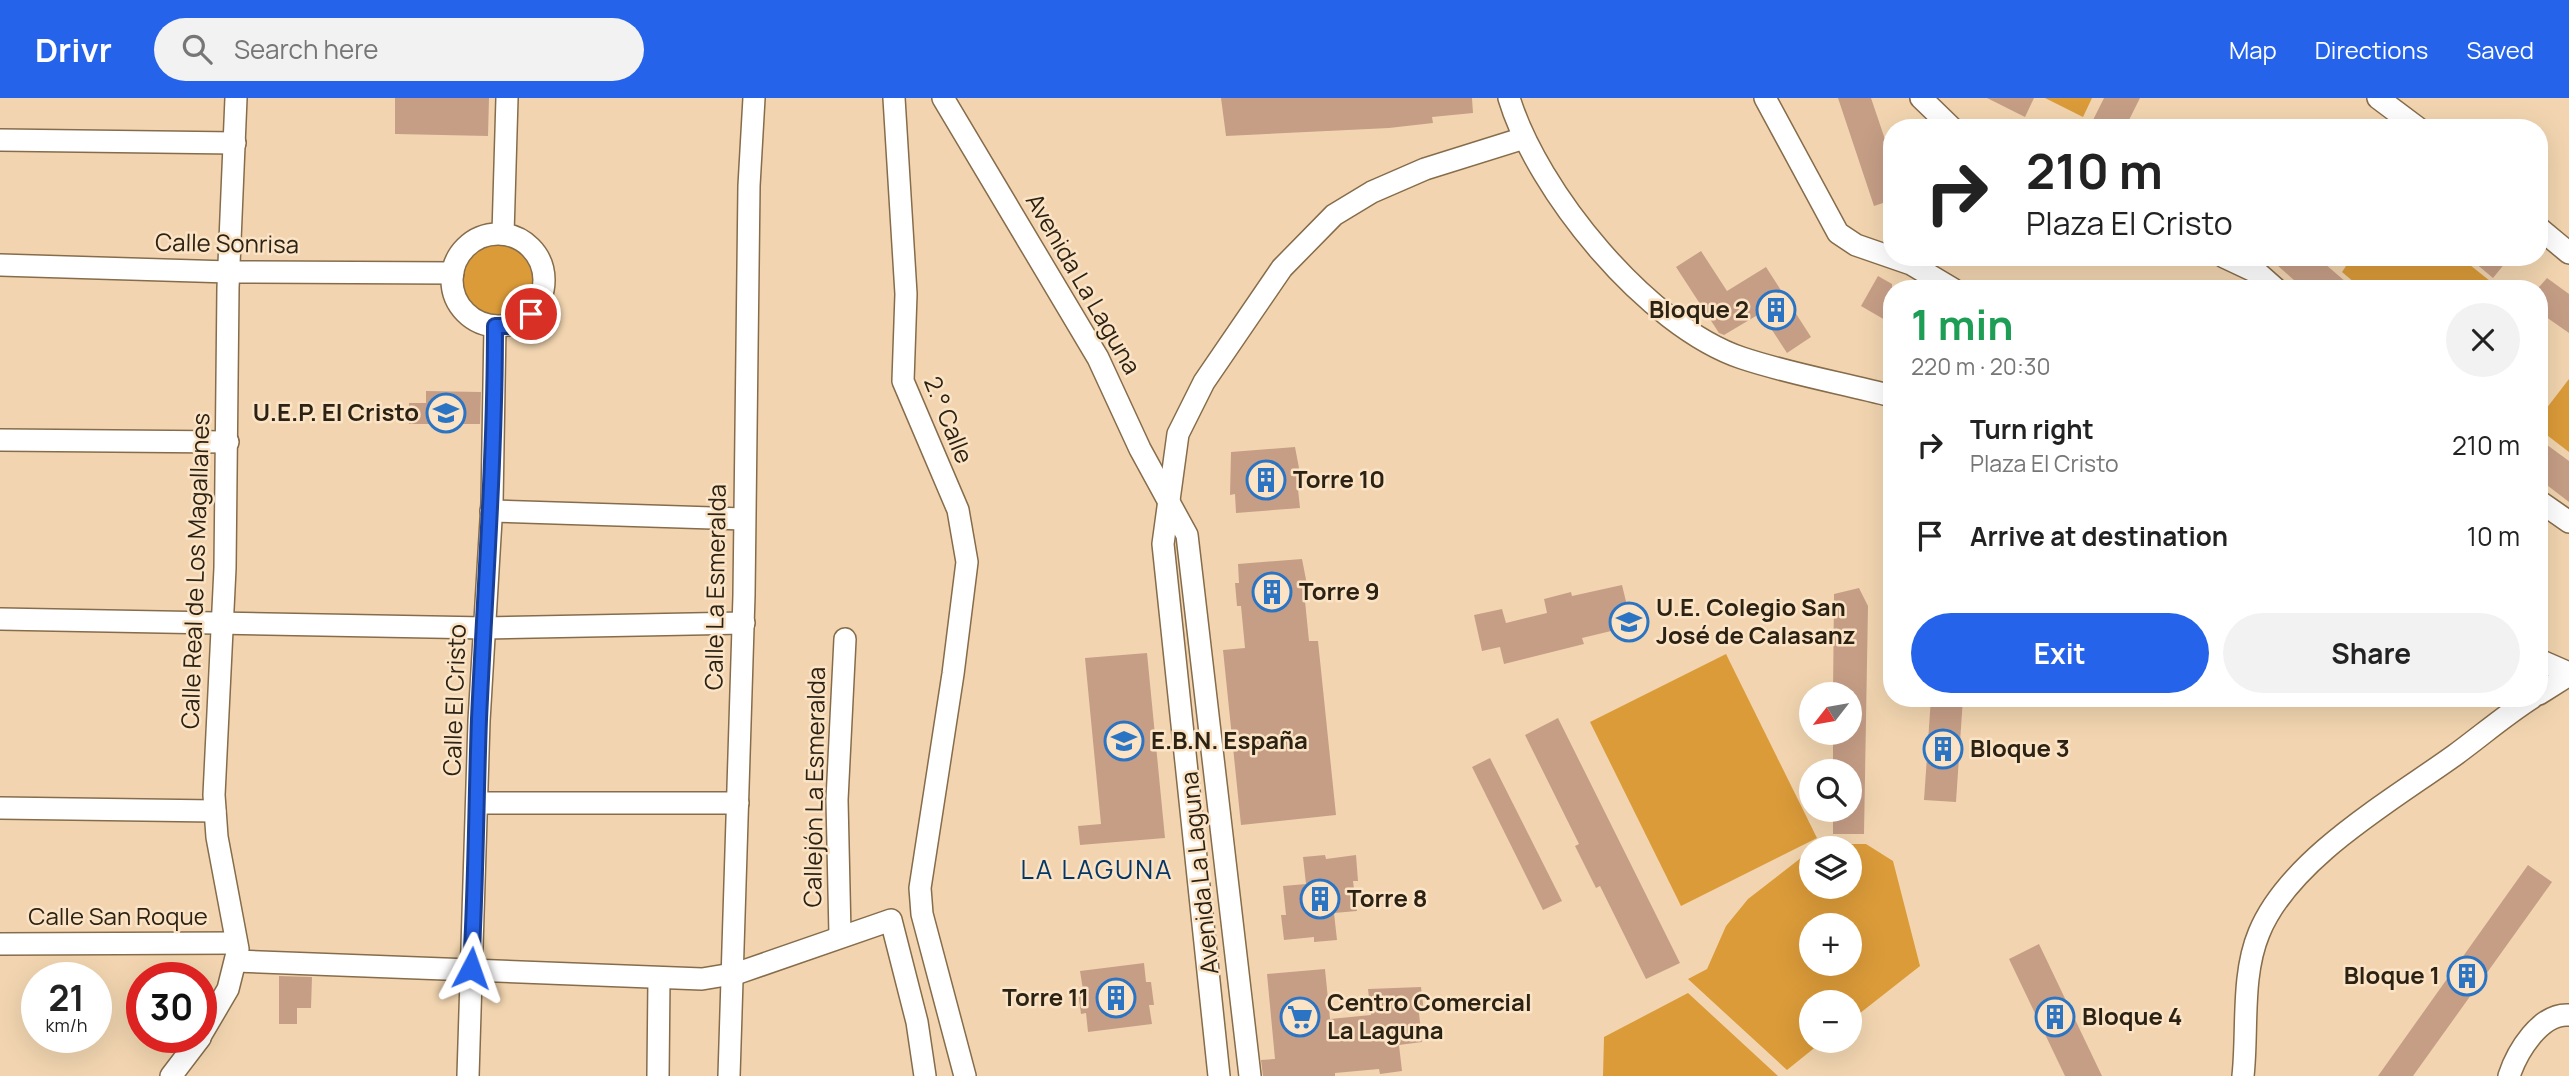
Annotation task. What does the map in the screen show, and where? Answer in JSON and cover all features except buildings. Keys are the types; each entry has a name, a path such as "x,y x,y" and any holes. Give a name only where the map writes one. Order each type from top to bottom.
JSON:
{"street":[{"name":"Calle Real de Los Magallanes","path":"217,1007 228,989 236,952 215,811 228,442 229,272 236,98"},
{"path":"503,234 507,98"},
{"name":"Calle La Esmeralda","path":"729,1076 744,623 749,186 754,98"},
{"name":"2.° Calle","path":"894,98 906,294 903,381 958,510 967,562 953,674 920,888 922,914 965,1076"},
{"name":"Avenida La Laguna","path":"943,98 1098,358 1140,449 1171,500 1188,535 1250,1076"},
{"path":"1509,98 1524,138 1574,218 1597,248 1648,299 1691,331 1740,357 1883,394"},
{"path":"1765,98 1838,233 1856,245 1883,253"},
{"path":"1921,98 1943,119"},
{"path":"2378,98 2406,119"},
{"name":"Avenida La Laguna","path":"1219,1076 1163,544 1171,500 1171,469 1178,434 1204,383 1282,268 1334,215 1372,192 1425,169 1524,138"},
{"path":"0,140 235,144"},
{"path":"503,234 522,240 532,248 544,269 545,281 538,305 531,314 509,326 485,325 465,312 453,291 453,273 458,256 466,246 487,235 503,234"},
{"path":"2548,236 2569,253"},
{"name":"Calle Sonrisa","path":"0,265 229,272 453,273"},
{"path":"1920,266 1940,280"},
{"path":"2243,266 2266,280"},
{"name":"Calle El Cristo","path":"468,1076 491,511 495,326"},
{"path":"0,440 228,442"},
{"path":"2548,508 2569,522"},
{"path":"491,511 744,519"},
{"path":"0,619 485,628 744,623"},
{"name":"Callejón La Esmeralda","path":"840,935 836,800 845,639"},
{"path":"2548,664 2569,674"},
{"path":"2548,688 2569,674"},
{"path":"2243,1076 2245,1023 2258,935 2289,882 2312,860 2458,753 2494,722 2518,707"},
{"path":"478,803 737,803"},
{"path":"0,808 215,811"},
{"name":"Calle San Roque","path":"0,944 236,952 659,979 702,979 731,974 891,920 917,1022 925,1076"},
{"path":"658,1076 659,979"},
{"path":"2509,1076 2521,1049 2535,1033 2550,1020 2569,1015"},
{"name":"Calle Real de Los Magallanes","path":"171,1076 188,1053"}],"shaded area":[{"path":"2045,98 2092,98 2083,117"},
{"path":"498,240 513,243 526,252 535,265 538,280 535,295 526,308 513,317 498,320 483,317 470,308 461,295 458,280 461,265 470,252 483,243"},
{"path":"2346,266 2471,266 2489,280 2351,280 2342,272"},
{"path":"2569,379 2569,452 2548,436 2548,406"},
{"path":"1726,654 1799,802 1799,822 1809,822 1816,836 1799,836 1799,847 1681,906 1590,722"},
{"path":"1862,844 1866,844 1893,861 1920,966 1862,1012 1862,990 1799,990 1799,1053 1808,1053 1787,1070 1688,979 1707,969 1726,926 1748,899 1799,859 1799,899 1862,899"},
{"path":"1688,993 1778,1076 1603,1076 1604,1037"}],"place":[{"name":"Bloque 2","path":"1776,310"},
{"name":"U.E.P. El Cristo","path":"446,413"},
{"name":"Torre 10","path":"1266,480"},
{"name":"Torre 9","path":"1272,592"},
{"name":"U.E. Colegio San José de Calasanz","path":"1629,622"},
{"name":"E.B.N. España","path":"1124,741"},
{"name":"Bloque 3","path":"1943,749"},
{"name":"Torre 8","path":"1320,899"},
{"name":"Bloque 1","path":"2467,976"},
{"name":"Torre 11","path":"1116,998"},
{"name":"Centro Comercial La Laguna","path":"1300,1017"},
{"name":"Bloque 4","path":"2055,1017"}],"district":[{"name":"LA LAGUNA","path":"1097,870"}],"route":[{"path":"471,968 476,890 479,721 495,423 495,326 509,326 531,314"}]}
